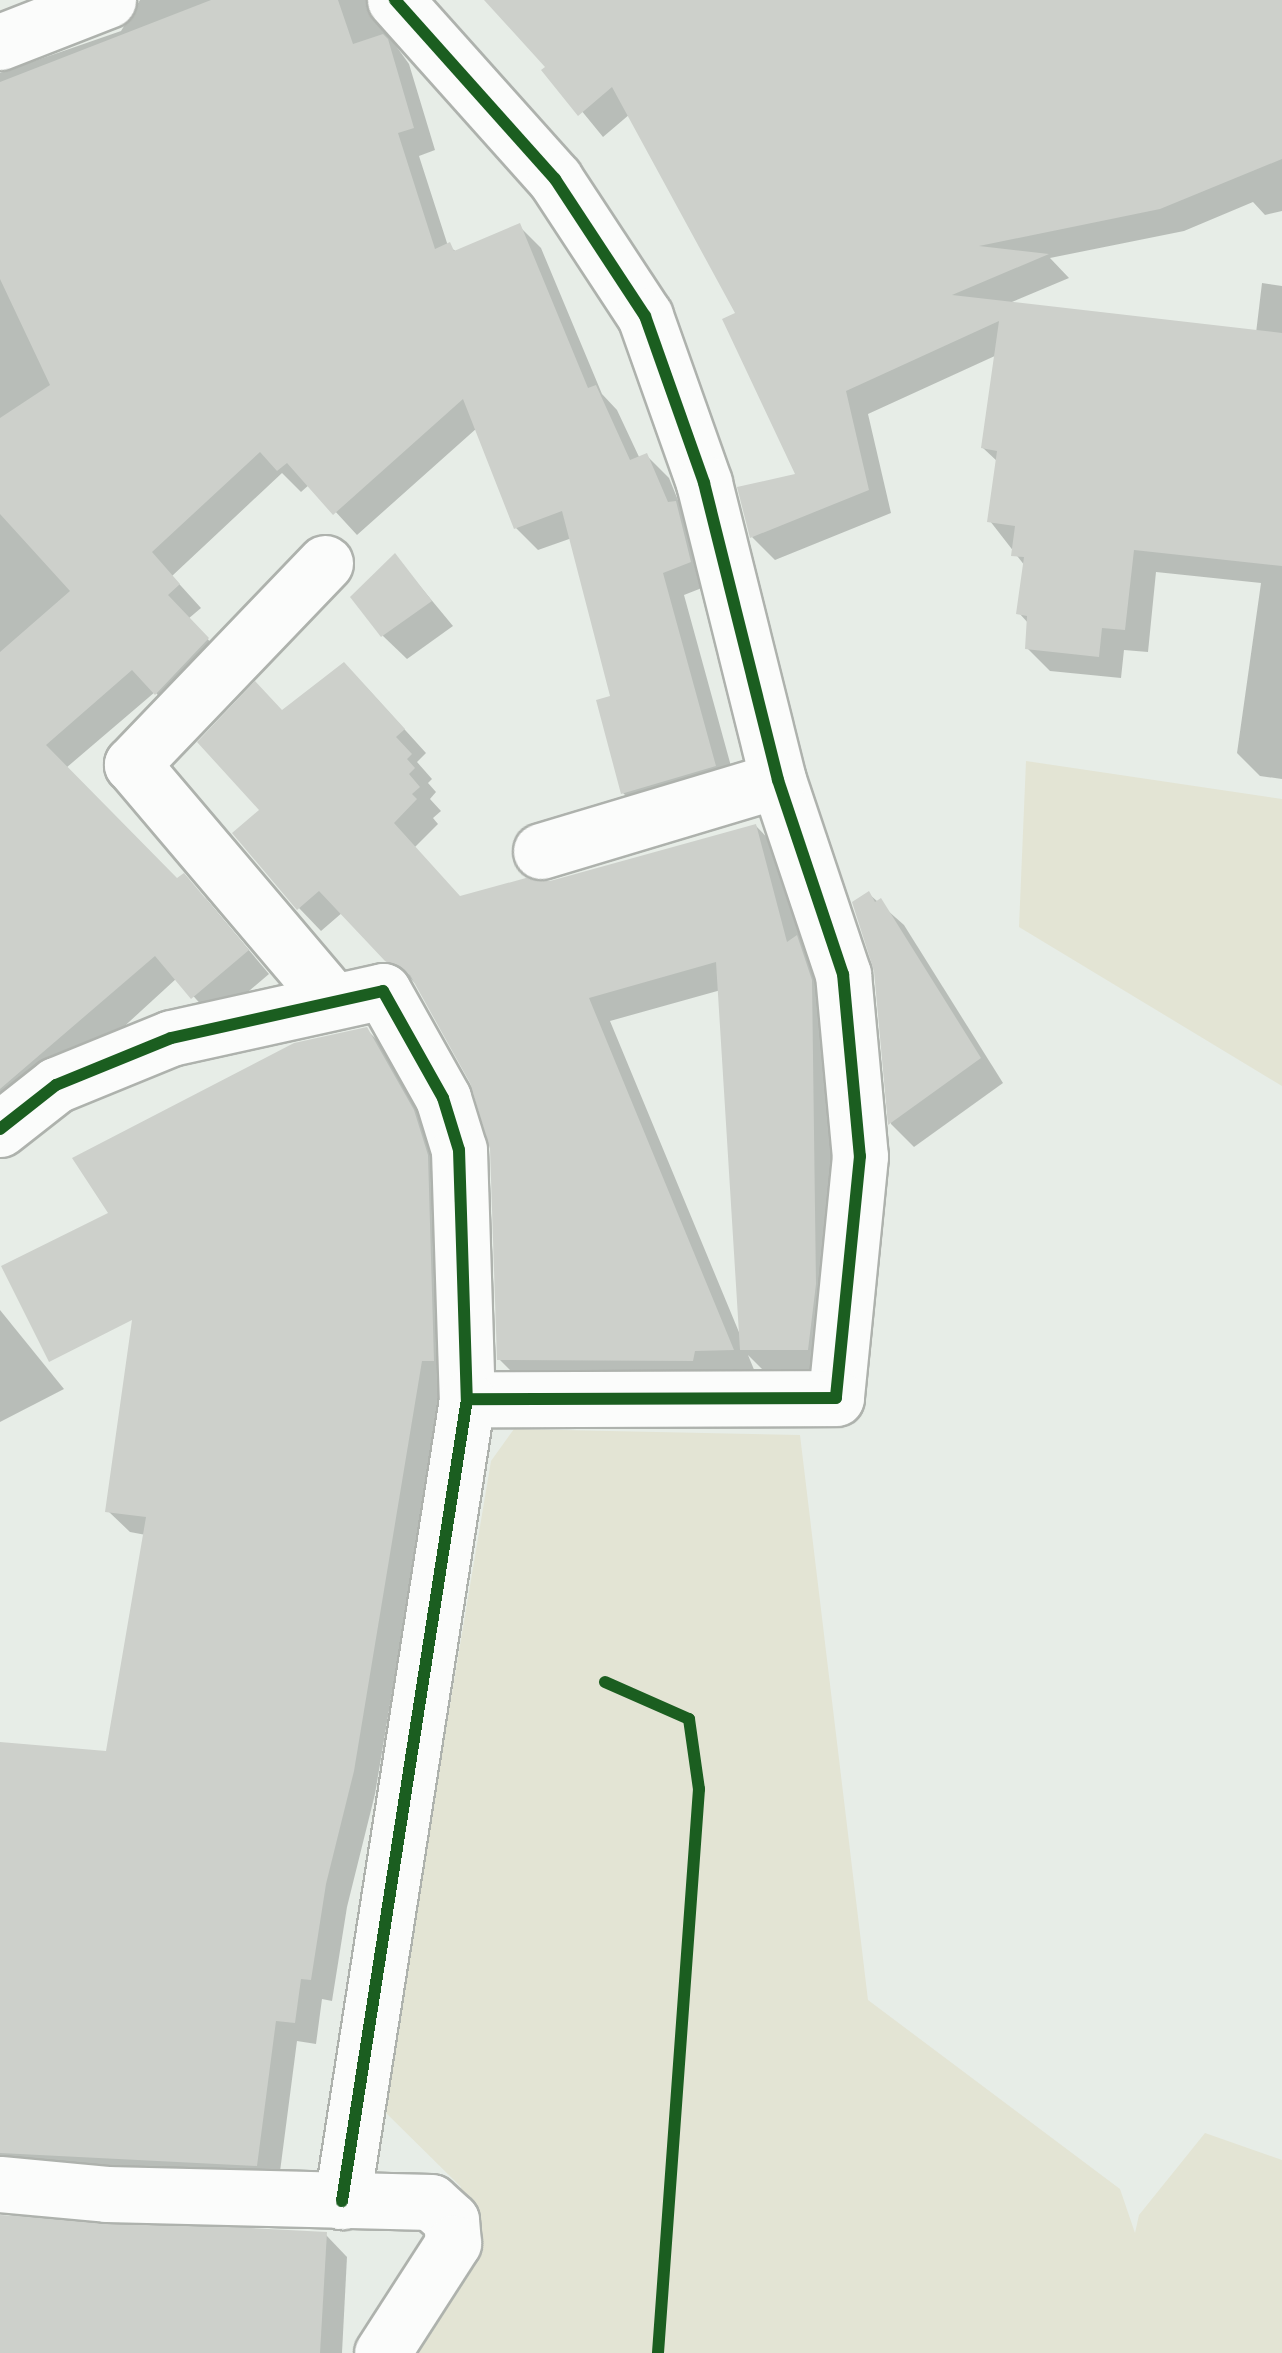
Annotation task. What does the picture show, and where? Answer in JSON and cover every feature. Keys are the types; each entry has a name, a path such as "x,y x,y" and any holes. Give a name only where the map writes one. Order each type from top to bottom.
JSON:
{"street":[{"path":"0,42 108,0"},
{"path":"396,0 555,179 645,316 704,484 778,780 843,974 860,1156 836,1398 467,1399"},
{"path":"325,563 132,764 332,1000"},
{"path":"541,851 778,780"},
{"path":"0,1128 56,1086 171,1038 383,991 443,1098 459,1150 467,1399 342,2201"},
{"path":"0,2184 431,2202 451,2220 454,2243 382,2353"}],"green space":[{"path":"1026,761 1282,799 1282,1086 1019,927"},
{"path":"514,1429 800,1435 868,2000 1120,2189 1135,2233 1139,2215 1205,2133 1282,2160 1282,2353 412,2353 461,2187 382,2109 491,1461"}],"building":[{"path":"211,0 338,0 353,44 383,34 388,39 414,128 398,133 435,249 450,242 454,251 520,223 588,388 596,385 630,460 647,453 668,502 676,501 691,562 663,573 716,766 621,794 596,700 610,696 562,511 514,529 463,399 333,515 287,463 277,471 260,452 152,552 180,584 168,595 209,638 155,695 132,670 46,745 177,878 184,873 249,950 191,999 155,956 0,1089 0,652 70,591 0,514 0,418 50,385 0,279 0,82"},
{"path":"484,0 1282,0 1282,159 1160,209 979,246 1049,254 952,295 1282,333 1282,566 1134,550 1125,630 1102,628 1099,657 1025,649 1027,616 1016,614 1024,557 1011,556 1015,526 987,522 997,451 981,448 999,321 846,391 869,490 750,538 737,487 795,474 722,319 735,313 612,87 578,116 541,70 545,67"},
{"path":"395,553 432,601 381,637 350,597"},
{"path":"344,662 405,729 396,737 412,754 407,759 415,768 409,774 420,787 412,794 417,799 394,823 460,896 526,878 550,881 756,824 787,942 797,935 812,980 816,1284 808,1350 740,1350 716,962 589,998 734,1350 695,1351 693,1361 497,1360 490,1149 470,1083 410,975 385,961 319,891 297,910 232,833 259,810 197,742 255,681 282,710"},
{"path":"869,891 875,902 881,898 981,1058 888,1125 874,971 852,902"},
{"path":"367,1027 414,1110 428,1155 434,1361 422,1361 354,1771 326,1884 311,1980 301,1979 295,2023 276,2021 257,2166 0,2153 0,1742 106,1751 146,1517 105,1512 132,1320 49,1362 1,1266 108,1213 72,1158 294,1043"},
{"path":"0,2215 327,2232 320,2353 0,2353"}],"cycle path":[{"path":"395,0 555,179 645,316 704,483 778,780 843,974 860,1156 836,1398 467,1399"},
{"path":"0,1129 56,1085 171,1038 383,991 443,1098 459,1150 467,1399 342,2201"},
{"path":"605,1682 689,1719 699,1789 658,2353"}]}
